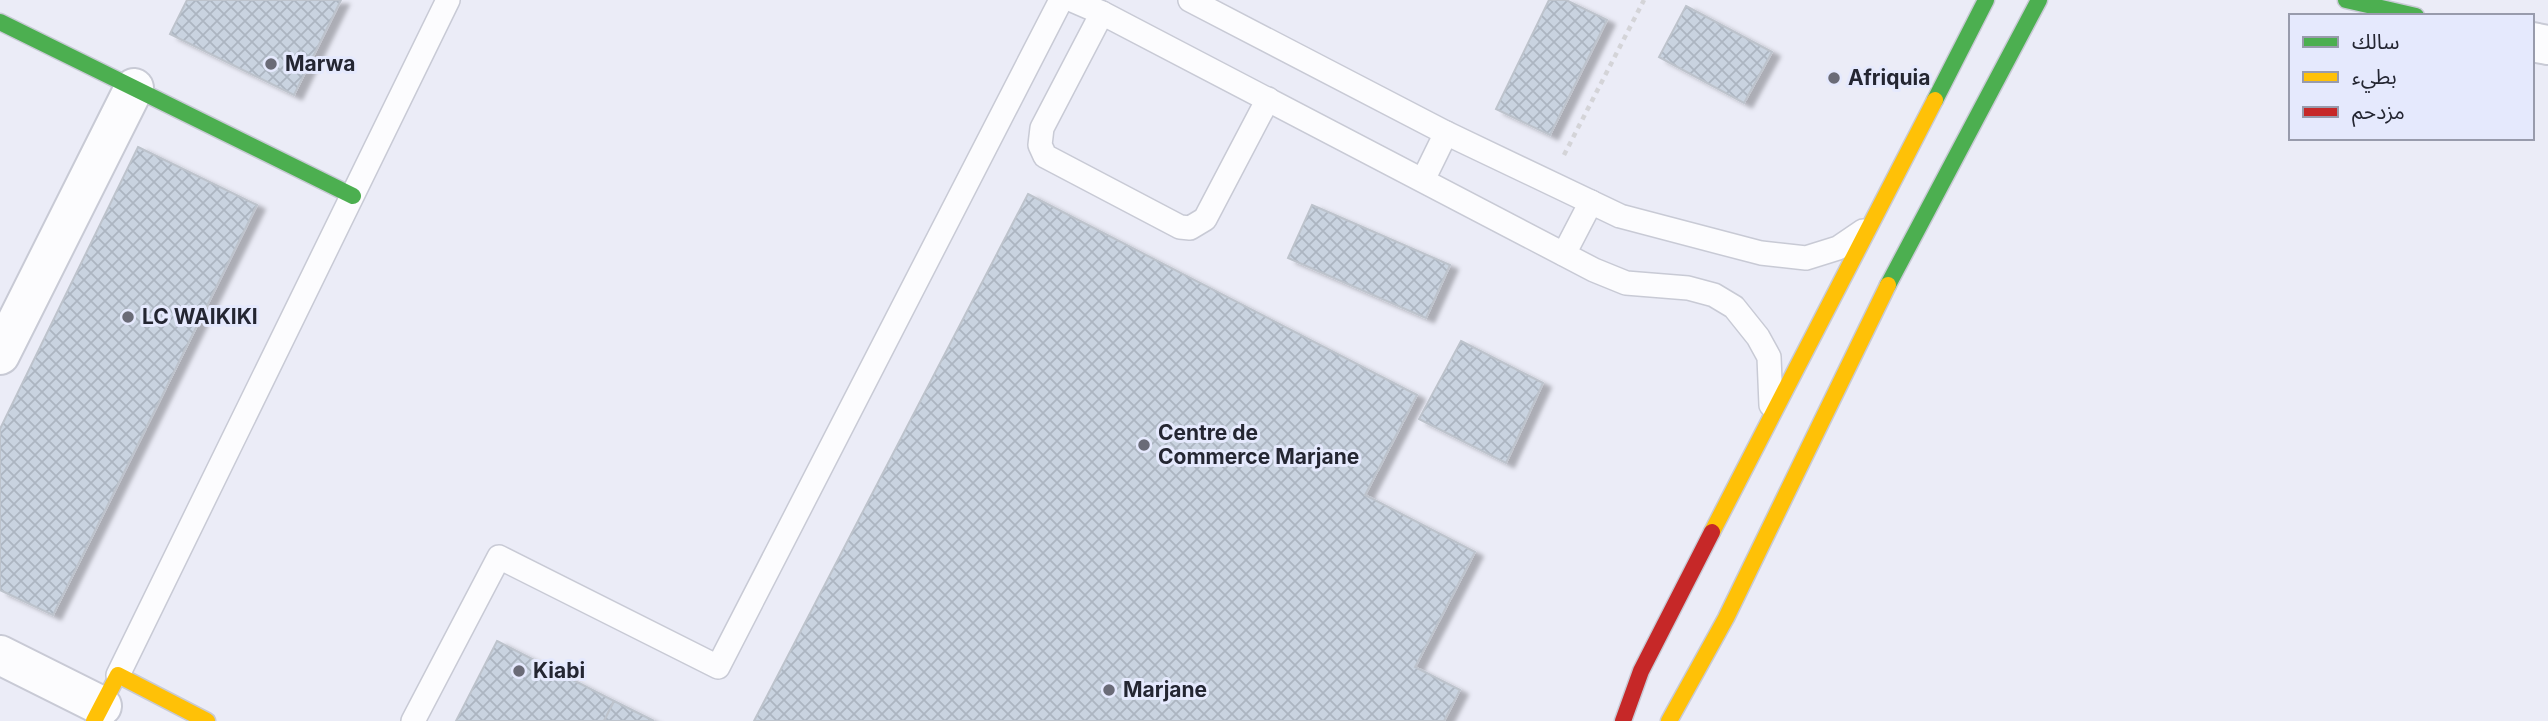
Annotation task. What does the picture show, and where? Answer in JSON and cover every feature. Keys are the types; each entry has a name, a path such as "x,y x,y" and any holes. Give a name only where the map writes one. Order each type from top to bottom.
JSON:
{"street":[{"path":"1623,721 1641,671 1770,415 1871,226 1986,0"},
{"path":"1669,721 1726,618 1906,248 2039,0"},
{"path":"2346,0 2407,14"},
{"path":"0,22 352,195"},
{"path":"0,355 134,88"},
{"path":"0,655 105,701 207,721"}],"lane":[{"path":"105,701 448,0"},
{"path":"413,721 499,557 718,667 1061,0"},
{"path":"1072,0 1102,12 1564,254 1626,283 1688,288 1714,295 1734,307 1758,337 1769,357 1770,415"},
{"path":"1190,0 1446,133 1620,216 1761,253 1805,258 1838,248 1871,226"},
{"path":"1102,12 1042,128 1040,145 1045,156 1180,227 1190,228 1205,219 1268,99"},
{"path":"1423,180 1446,133"},
{"path":"1564,254 1591,202"}],"path":[{"path":"1550,182 1644,0"}],"building":[{"name":"Marwa","path":"187,0 341,0 294,95 170,34"},
{"path":"1549,0 1566,0 1607,20 1550,135 1496,109"},
{"path":"1686,6 1772,52 1744,103 1659,57"},
{"name":"LC WAIKIKI","path":"138,147 257,205 53,615 0,590 0,429"},
{"name":"Centre de Commerce Marjane","path":"1028,194 1417,395 1365,495 1475,552 1415,667 1460,690 1444,721 754,721"},
{"path":"1312,205 1450,265 1426,318 1288,258"},
{"path":"1461,341 1543,383 1506,463 1419,419"},
{"name":"Kiabi","path":"497,641 614,701 604,721 456,721"},
{"path":"614,701 654,721 604,721"}],"traffic: fast":[{"path":"1935,100 1986,0"},
{"path":"1888,285 2039,0"},
{"path":"2346,0 2407,14"},
{"path":"0,22 353,196"}],"traffic: slow":[{"path":"1712,532 1935,100"},
{"path":"1669,721 1726,618 1888,285"},
{"path":"94,721 118,675 207,721"}],"traffic: jam":[{"path":"1623,721 1641,671 1712,532"}],"place":[{"name":"Marwa","path":"271,64"},
{"name":"Afriquia","path":"1834,78"},
{"name":"LC WAIKIKI","path":"128,317"},
{"name":"Centre de Commerce Marjane","path":"1144,445"},
{"name":"Kiabi","path":"519,671"},
{"name":"Marjane","path":"1109,690"}]}
